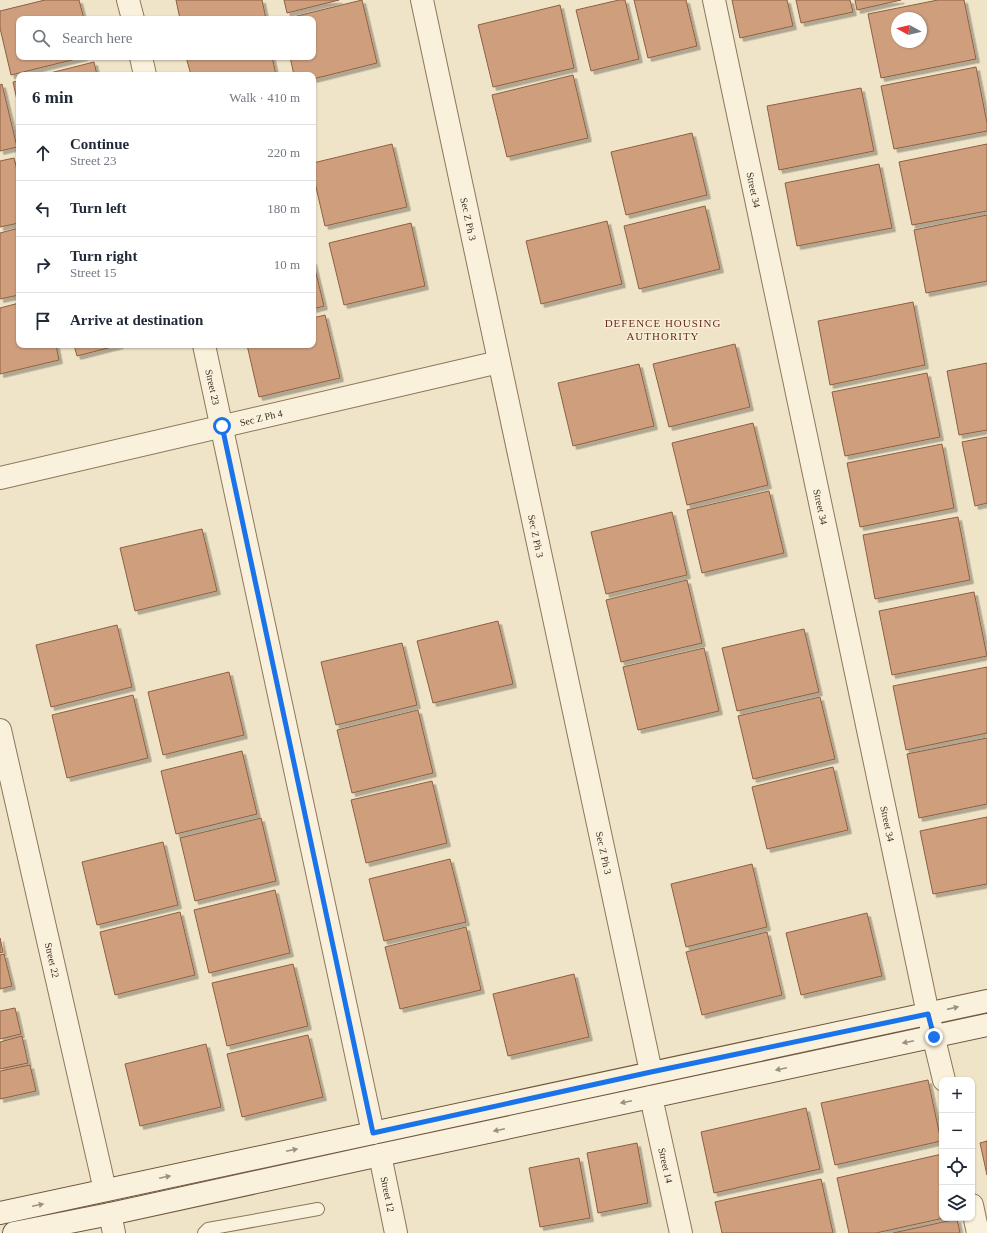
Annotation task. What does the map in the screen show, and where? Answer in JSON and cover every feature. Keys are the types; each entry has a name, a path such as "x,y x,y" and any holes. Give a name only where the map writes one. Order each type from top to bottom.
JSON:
{"street":[{"path":"128,0 132,16"},
{"name":"Street 34","path":"714,0 928,1014 943,1077"},
{"name":"Sec Z Ph 3","path":"425,1 499,362 651,1072"},
{"path":"142,60 144,72"},
{"name":"Street 23","path":"205,348 373,1133"},
{"name":"Sec Z Ph 4","path":"0,478 499,362"},
{"name":"Street 22","path":"0,730 105,1190"},
{"path":"0,1213 651,1072 928,1014 987,1000"},
{"path":"14,1233 112,1224 380,1155 987,1025"},
{"name":"Street 14","path":"651,1097 681,1233"},
{"name":"Street 12","path":"380,1155 396,1233"},
{"path":"975,1219 978,1233"}],"lane":[{"path":"204,1233 208,1229 318,1209"}],"building":[{"path":"45,0 79,0 83,16 16,16 16,60 72,60 23,72 16,72 16,74 11,75 0,28 0,11"},
{"path":"176,0 262,0 265,16 179,16"},
{"path":"284,0 339,0 287,13"},
{"path":"362,0 377,63 316,78 316,72 293,72 291,60 316,60 316,16 297,16"},
{"path":"625,0 639,59 591,71 576,10"},
{"path":"634,0 686,0 697,46 648,58"},
{"path":"732,0 787,0 793,26 740,38"},
{"path":"796,0 850,0 853,12 801,23"},
{"path":"855,0 901,0 857,10"},
{"path":"938,0 964,0 976,59 881,78 868,14"},
{"path":"560,5 574,68 493,87 478,25"},
{"path":"187,60 273,60 275,72 190,72"},
{"path":"94,62 96,72 54,72"},
{"path":"976,67 987,123 987,131 894,149 881,86"},
{"path":"573,75 588,138 507,157 492,95"},
{"path":"13,82 16,82 16,96"},
{"path":"2,84 16,147 0,151 0,85"},
{"path":"861,88 874,151 779,170 767,106"},
{"path":"692,133 707,195 626,215 611,152"},
{"path":"392,144 407,207 325,226 316,187 316,162"},
{"path":"987,144 987,211 912,225 899,162"},
{"path":"14,158 16,166 16,224 0,227 0,161"},
{"path":"879,164 892,228 797,246 785,183"},
{"path":"705,206 720,269 639,289 624,226"},
{"path":"987,215 987,281 926,293 914,230"},
{"path":"607,221 622,284 541,304 526,241"},
{"path":"411,223 425,286 344,305 329,243"},
{"path":"16,229 16,296 0,299 0,233"},
{"path":"316,273 324,306 316,308"},
{"path":"913,302 925,365 830,385 818,321"},
{"path":"16,304 16,348 57,348 59,360 0,374 0,308"},
{"path":"325,315 340,378 259,397 248,348 316,348 316,317"},
{"path":"735,344 750,407 669,427 653,364"},
{"path":"75,348 108,348 77,356"},
{"path":"987,363 987,430 959,435 947,371"},
{"path":"639,364 654,426 573,446 558,383"},
{"path":"927,373 940,437 845,456 832,392"},
{"path":"753,423 768,485 687,505 672,443"},
{"path":"987,437 987,503 975,506 962,442"},
{"path":"942,444 954,508 860,527 847,463"},
{"path":"769,491 784,553 702,573 687,510"},
{"path":"672,512 687,575 606,594 591,532"},
{"path":"958,517 970,580 875,599 863,535"},
{"path":"202,529 217,591 135,611 120,548"},
{"path":"687,580 702,643 621,662 606,600"},
{"path":"974,592 987,656 892,675 879,611"},
{"path":"498,621 513,684 433,703 417,641"},
{"path":"117,625 132,687 51,707 36,645"},
{"path":"804,629 819,692 737,711 722,648"},
{"path":"402,643 417,705 336,725 321,662"},
{"path":"704,648 719,711 638,730 623,667"},
{"path":"987,667 987,733 906,750 893,686"},
{"path":"229,672 244,735 163,755 148,692"},
{"path":"133,695 148,758 67,778 52,715"},
{"path":"820,697 835,759 753,779 738,716"},
{"path":"418,710 433,773 352,793 337,730"},
{"path":"987,738 987,804 919,818 907,754"},
{"path":"242,751 257,814 176,834 161,771"},
{"path":"833,767 848,830 767,849 752,787"},
{"path":"432,781 447,843 366,863 351,800"},
{"path":"987,817 987,884 933,894 920,831"},
{"path":"261,818 276,881 195,901 180,838"},
{"path":"163,842 178,905 97,925 82,862"},
{"path":"450,859 466,922 384,941 369,879"},
{"path":"752,864 767,927 686,947 671,884"},
{"path":"275,890 290,953 209,973 194,910"},
{"path":"180,912 195,975 115,995 100,932"},
{"path":"867,913 882,976 801,995 786,933"},
{"path":"466,927 481,990 400,1009 385,947"},
{"path":"767,932 782,995 702,1015 686,952"},
{"path":"0,938 3,952 0,953"},
{"path":"4,954 12,986 0,989 0,955"},
{"path":"293,964 308,1026 227,1046 212,983"},
{"path":"574,974 589,1037 508,1056 493,994"},
{"path":"15,1008 21,1034 0,1039 0,1011"},
{"path":"308,1035 323,1097 242,1117 227,1054"},
{"path":"22,1036 28,1063 0,1069 0,1042"},
{"path":"206,1044 221,1107 140,1126 125,1064"},
{"path":"30,1065 36,1091 0,1099 0,1071"},
{"path":"928,1080 939,1132 939,1141 835,1165 821,1103"},
{"path":"806,1108 820,1169 714,1193 701,1132"},
{"path":"987,1141 987,1175 980,1143"},
{"path":"637,1143 648,1203 598,1213 587,1153"},
{"path":"939,1155 939,1219 876,1233 849,1233 837,1178"},
{"path":"579,1158 590,1218 540,1227 529,1168"},
{"path":"821,1179 833,1233 722,1233 715,1202"},
{"path":"948,1221 957,1221 960,1233 893,1233"}],"district":[{"name":"DEFENCE HOUSING AUTHORITY","path":"663,329"}],"route":[{"path":"222,426 373,1133 651,1072 928,1014 934,1037"}]}
